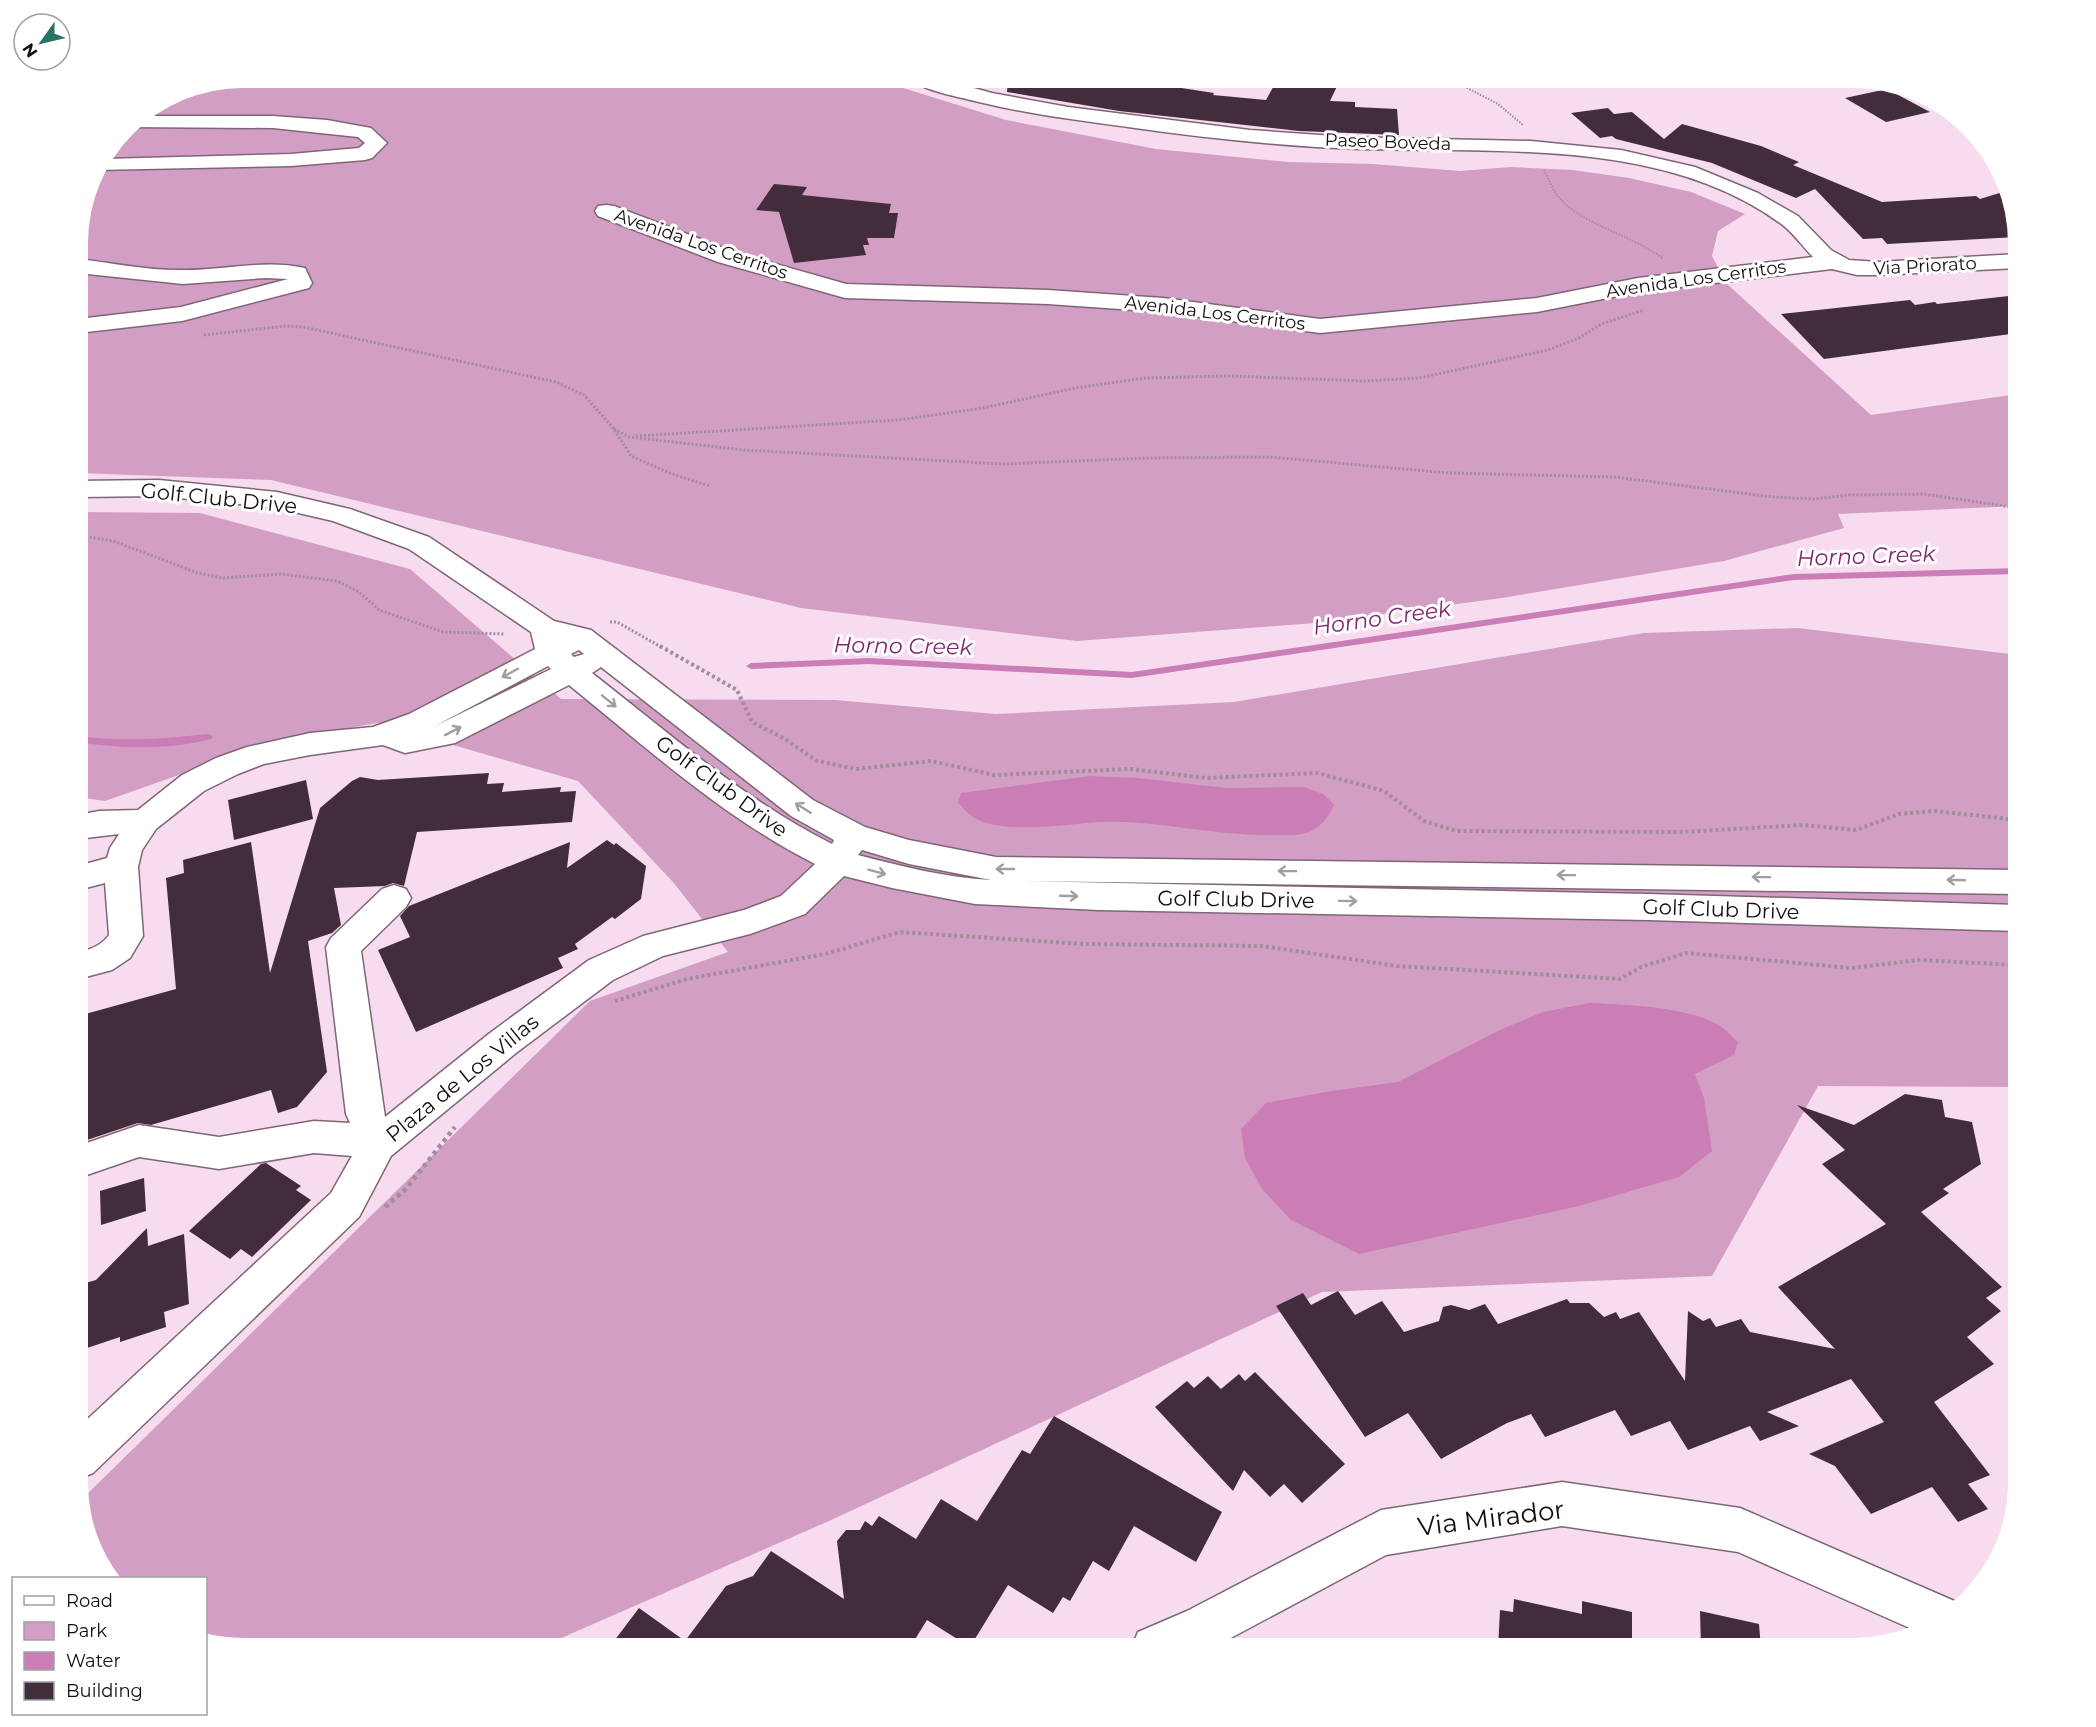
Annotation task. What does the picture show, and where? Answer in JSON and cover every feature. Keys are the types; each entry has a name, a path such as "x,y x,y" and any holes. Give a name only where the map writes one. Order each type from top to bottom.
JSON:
{"street":[{"name":"Paseo Boveda","path":"950,89 1006,102 1172,127 1379,144 1534,146 1586,151 1658,164 1733,188 1770,207 1798,226 1832,262"},
{"path":"110,165 291,160 365,154 377,143 364,132 327,126 273,122 148,122"},
{"name":"Avenida Los Cerritos","path":"606,211 726,257 845,291 1048,297 1163,305 1320,326 1537,305 1678,279 1832,262"},
{"name":"Via Priorato","path":"1832,262 1859,270 2008,262"},
{"path":"89,267 183,276 265,271 297,273 301,283 182,314 89,325"},
{"name":"Golf Club Drive","path":"89,489 159,488 277,500 341,515 419,543 555,650 735,802 787,836 846,849 909,852 996,869 1106,868 2008,884"},
{"path":"89,963 100,960 118,949 126,936 121,867 126,848 145,821 193,783 227,766 258,755 310,744 376,737 405,742 444,736 555,650 594,638"},
{"name":"Golf Club Drive","path":"555,650 594,638 802,808 846,849 892,876 975,892 1099,897 1636,906 2008,918"},
{"path":"89,825 145,821"},
{"name":"Plaza de Los Villas","path":"89,1448 345,1205 378,1145 503,1043 601,970 655,945 779,912 793,905 809,892 846,849"},
{"path":"89,875 121,867"},
{"path":"378,1145 365,1114 344,947 394,897"},
{"path":"89,1158 139,1141 219,1153 314,1137 345,1138 378,1145"},
{"name":"Via Mirador","path":"1181,1638 1204,1628 1381,1533 1562,1504 1740,1530 1935,1614"}],"path":[{"path":"629,437 898,420 983,408 1075,388 1145,378 1229,376 1365,381 1419,378 1518,358 1567,344 1601,324 1661,303 1682,292 1675,271 1655,251 1632,237 1572,208 1558,196 1517,117 1467,88"},
{"path":"194,336 286,326 303,327 556,382 584,395 614,429 630,456 672,474 710,486"},
{"path":"614,429 629,437 744,450 1004,464 1146,458 1271,457 1449,473 1614,477 1815,499 1848,495 1924,494 2008,507"},
{"path":"89,537 113,541 198,573 222,578 282,573 337,581 359,592 379,610 442,632 500,634 555,650"},
{"path":"594,638 617,622 737,690 752,722 785,739 817,761 856,769 931,761 994,775 1131,769 1206,778 1317,773 1384,791 1424,821 1456,831 1680,832 1804,825 1856,830 1899,814 1935,812 2008,819"},
{"path":"613,1002 687,979 825,954 900,932 1084,944 1262,946 1397,966 1620,979 1641,967 1686,953 1852,968 1918,960 2008,964"},
{"path":"381,1211 405,1190 463,1120"}],"green space":[{"path":"233,89 905,89 1006,120 1156,149 1288,162 1373,164 1460,171 1511,167 1573,170 1629,178 1691,192 1745,214 1718,231 1712,256 1726,283 1871,415 2008,395 2008,506 1838,514 1844,528 1724,561 1502,598 1315,623 1077,641 801,608 271,480 89,473 89,233 100,184 121,149 141,127 166,109 184,100 213,91"},
{"path":"89,512 200,513 410,569 561,699 835,700 996,714 1234,702 1644,633 1798,628 2008,654 2008,1087 1818,1086 1712,1276 1322,1292 829,1521 561,1638 233,1638 213,1636 207,1634 207,1577 120,1577 100,1543 91,1514 89,1492 590,1001 728,952 673,882 578,781 377,723 275,741 105,801 89,799"}],"water":[{"path":"1090,776 1138,778 1226,788 1304,787 1323,794 1334,804 1326,819 1318,827 1308,832 1299,835 1253,835 1123,822 1011,827 979,821 958,802 961,793"},
{"path":"1589,1003 1656,1008 1691,1014 1720,1026 1738,1042 1734,1055 1695,1074 1704,1098 1712,1151 1679,1177 1579,1206 1359,1254 1291,1220 1262,1189 1245,1158 1241,1129 1266,1103 1398,1082 1500,1030 1543,1012"}],"building":[{"path":"1184,88 1214,93 1213,95 1266,100 1272,88 1336,88 1330,101 1355,102 1355,107 1397,109 1399,135 1299,131 1119,111 1007,92 1007,89"},
{"path":"1878,91 1902,97 1930,112 1886,122 1845,98"},
{"path":"1608,108 1614,114 1632,112 1664,139 1682,124 1761,146 1799,162 1793,165 1882,202 1976,196 1980,199 1999,193 2005,213 2007,238 1887,244 1882,238 1863,239 1815,189 1796,198 1712,163 1616,139 1612,136 1600,138 1571,113"},
{"path":"774,184 807,187 802,195 891,204 889,213 898,213 894,238 867,238 869,245 863,245 866,255 794,263 779,212 756,210"},
{"path":"2008,296 2008,334 1824,359 1781,314 1910,300 1915,305 1935,302 1937,304"},
{"path":"489,773 487,784 504,783 502,792 561,787 560,792 576,791 572,822 417,832 404,886 393,883 385,886 334,888 341,925 332,933 308,941 327,1072 297,1107 278,1113 271,1090 151,1125 138,1123 89,1139 89,1013 176,989 166,878 184,873 183,860 251,842 270,973 320,808 360,777 378,780"},
{"path":"306,780 313,819 234,840 228,800"},
{"path":"607,840 614,845 616,843 646,866 641,899 615,919 612,917 575,944 578,949 558,958 563,968 416,1032 378,950 410,937 400,916 409,906 570,842 567,868"},
{"path":"1905,1094 1942,1100 1945,1117 1972,1122 1981,1164 1943,1189 1949,1193 1921,1212 2002,1287 1986,1298 2001,1311 1967,1337 1994,1364 1934,1402 1990,1475 1968,1484 1988,1509 1958,1522 1932,1487 1871,1514 1835,1466 1809,1454 1884,1422 1851,1379 1767,1412 1799,1426 1760,1441 1750,1426 1688,1450 1670,1421 1631,1436 1615,1410 1545,1437 1531,1414 1507,1423 1441,1459 1408,1413 1365,1437 1276,1306 1303,1293 1311,1305 1338,1291 1355,1315 1382,1301 1404,1332 1439,1321 1443,1307 1451,1305 1469,1310 1485,1304 1498,1324 1567,1299 1570,1303 1589,1303 1604,1317 1616,1312 1620,1319 1639,1312 1685,1381 1688,1311 1703,1321 1710,1318 1716,1327 1741,1319 1750,1332 1835,1349 1778,1287 1886,1224 1822,1164 1845,1150 1797,1105 1854,1125"},
{"path":"266,1163 301,1186 296,1190 311,1200 252,1257 241,1249 230,1259 189,1231 261,1164"},
{"path":"144,1178 146,1211 101,1225 100,1191"},
{"path":"147,1228 148,1246 184,1234 189,1304 164,1312 166,1327 120,1342 120,1337 89,1347 89,1282 96,1280"},
{"path":"1255,1372 1345,1464 1302,1503 1284,1484 1270,1497 1244,1470 1233,1491 1155,1407 1187,1381 1194,1388 1208,1376 1221,1389 1239,1374 1245,1381"},
{"path":"1054,1416 1222,1512 1196,1562 1134,1526 1109,1571 1093,1561 1070,1601 1063,1597 1053,1613 1008,1585 976,1638 956,1638 927,1620 916,1638 687,1638 726,1586 753,1576 771,1551 844,1599 837,1541 846,1530 860,1530 865,1521 872,1526 879,1516 916,1539 941,1499 977,1521 1022,1450 1030,1454"},
{"path":"1514,1599 1582,1614 1582,1601 1632,1612 1632,1638 1499,1638 1500,1610 1513,1612"},
{"path":"639,1608 681,1638 616,1638"},
{"path":"1700,1611 1759,1624 1760,1638 1701,1638"}],"waterway":[{"name":"Horno Creek","path":"751,666 869,661 1132,675 1794,577 2008,571"},
{"name":"Horno Creek","path":"89,740 143,743 208,737"}]}
